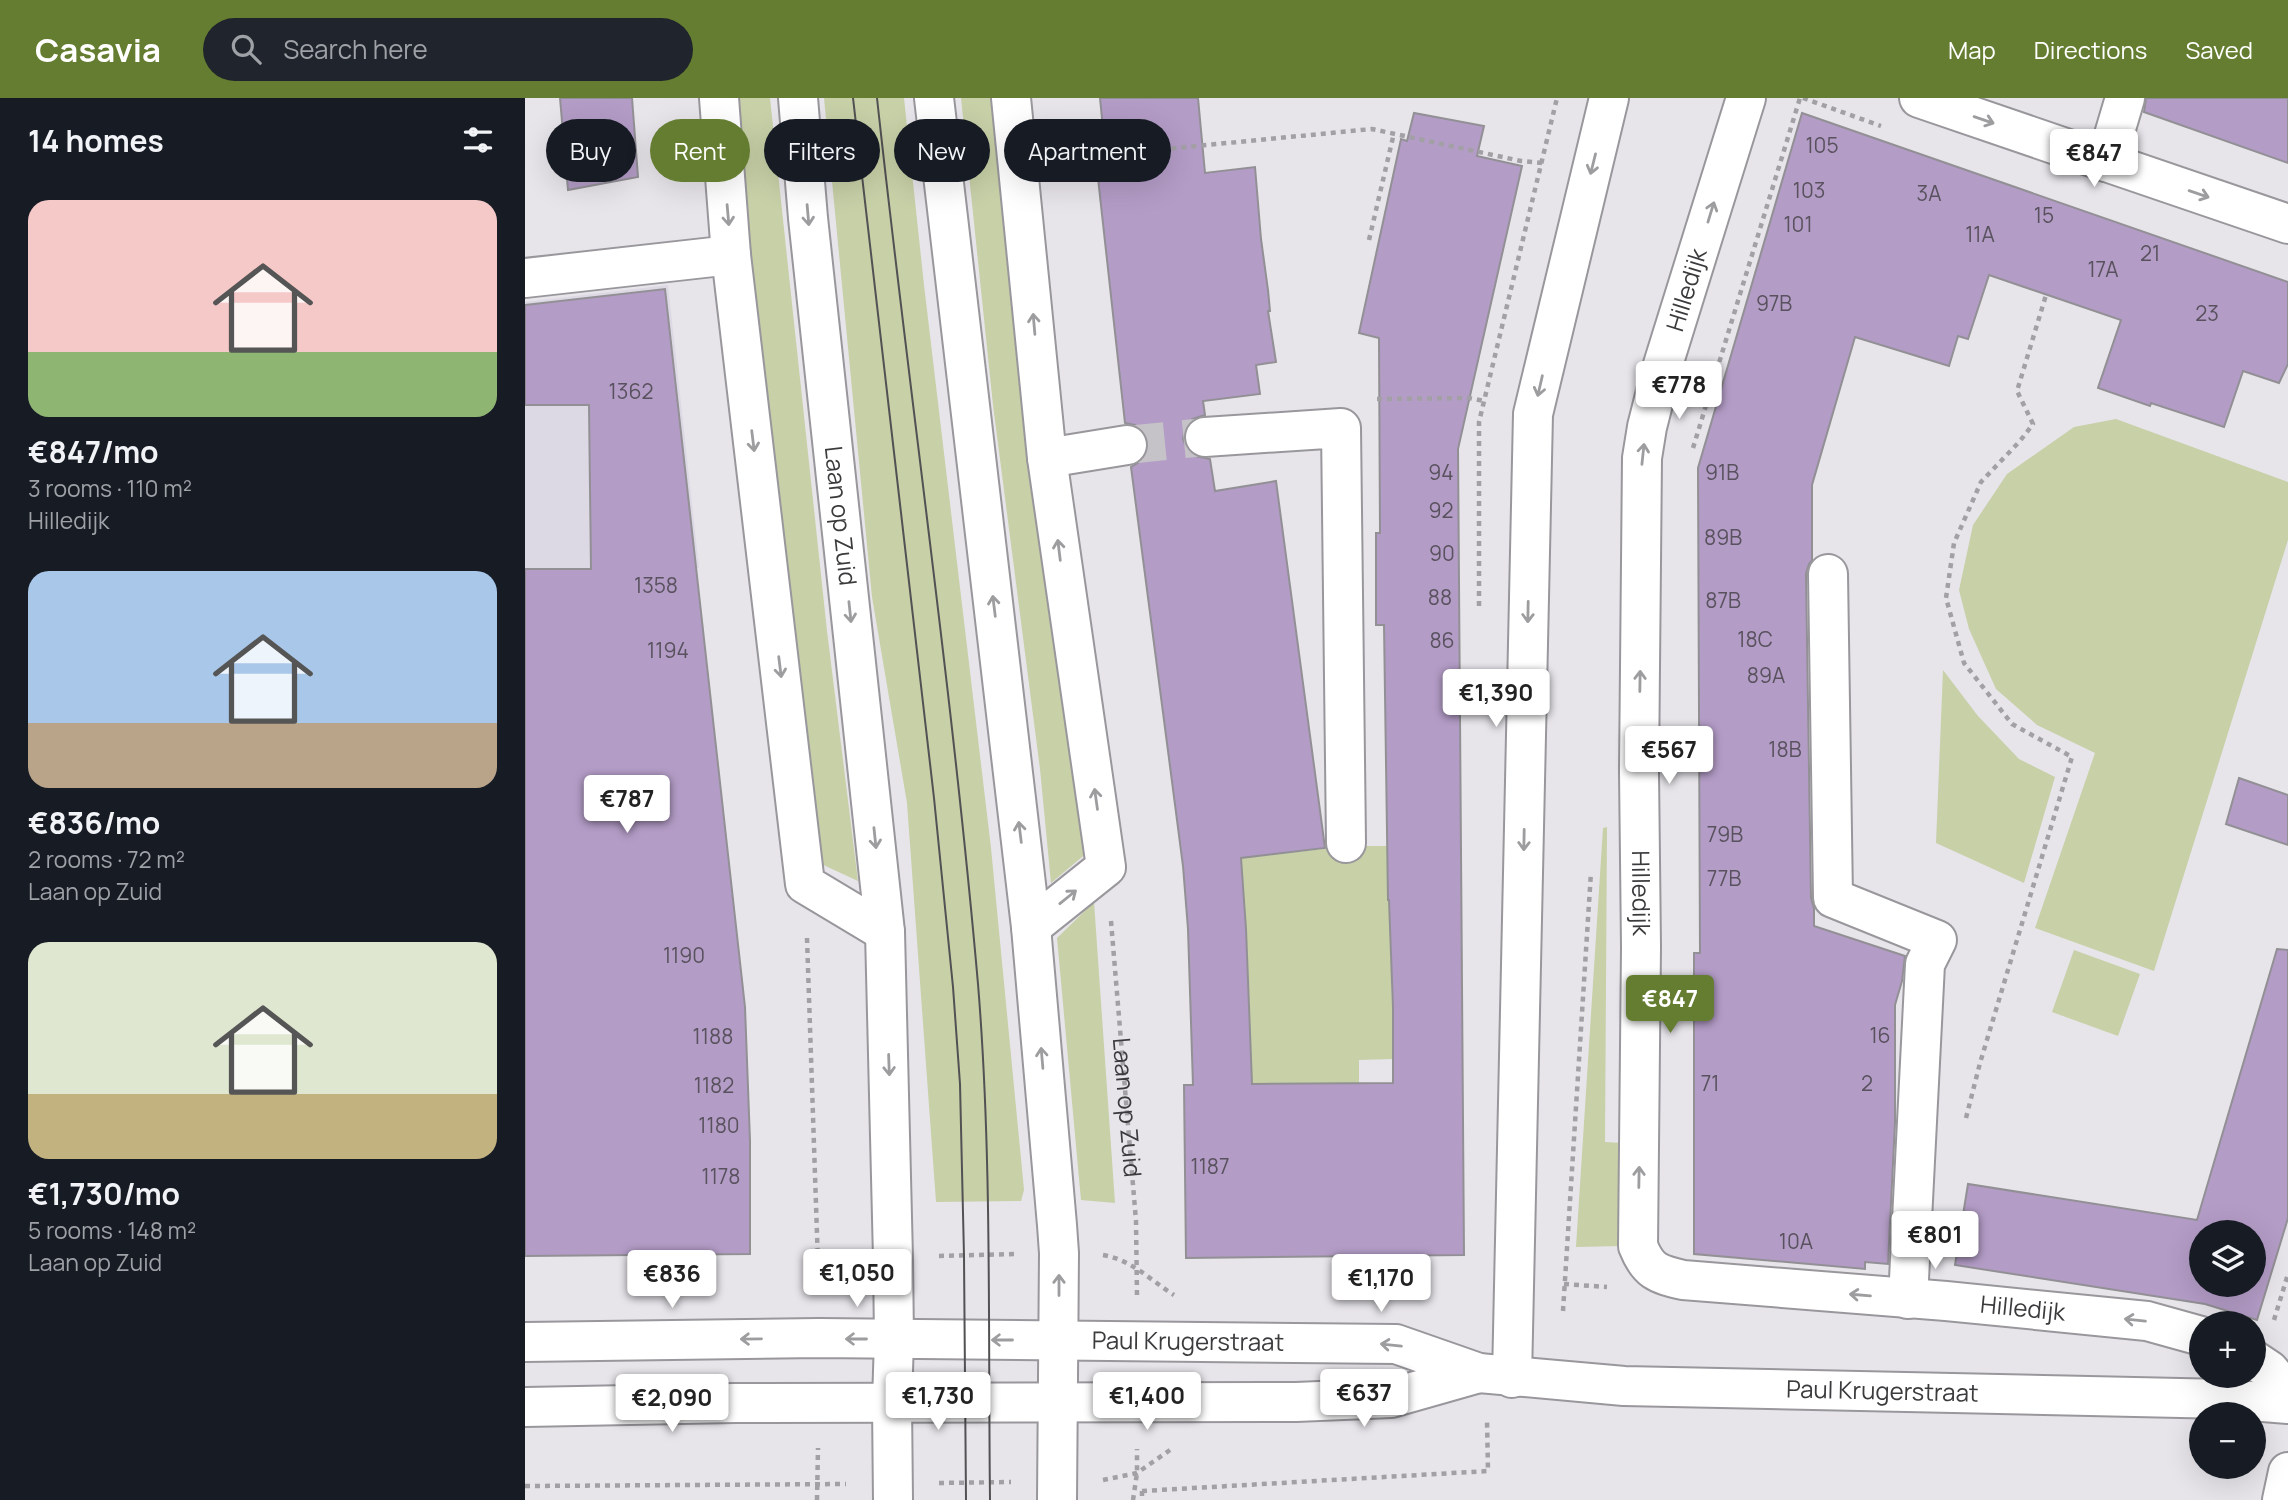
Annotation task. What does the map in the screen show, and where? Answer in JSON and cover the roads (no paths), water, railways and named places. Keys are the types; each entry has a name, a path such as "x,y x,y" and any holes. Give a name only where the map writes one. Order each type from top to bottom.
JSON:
{"street":[{"path":"719,98 731,255 805,884 885,932"},
{"name":"Laan op Zuid","path":"798,98 808,218 885,932 894,1258 893,1492"},
{"path":"934,98 1031,927 1059,1253 1057,1491"},
{"path":"1017,98 1011,98 1047,458 1106,867 1031,927"},
{"path":"1495,1375 1533,414 1609,98"},
{"name":"Hilledijk","path":"1747,98 1662,368 1642,458 1638,1246 1644,1261 1658,1274 1683,1280 2147,1321 2189,1333"},
{"path":"1919,98 2288,224"},
{"path":"2106,162 2125,98"},
{"path":"525,278 731,255"},
{"path":"1205,437 1341,428 1346,844"},
{"path":"1047,458 1127,446"},
{"path":"1828,574 1833,898 1937,940 1925,964 1908,1299"},
{"path":"525,1342 894,1339"},
{"name":"Paul Krugerstraat","path":"894,1339 1396,1344 1495,1375 1624,1386 2226,1399 2288,1404"},
{"path":"2266,1360 2269,1370 2288,1392"},
{"name":"Paul Krugerstraat","path":"1058,1402 1296,1402 1391,1398 1495,1375"},
{"path":"525,1407 1058,1402"},
{"path":"2282,1500 2288,1472"}],"tunnel":[{"path":"1127,445 1205,437"}],"tram line":[{"path":"853,98 934,798 953,987 960,1084 966,1500"},
{"path":"877,98 956,762 978,984 986,1113 990,1500"}]}
